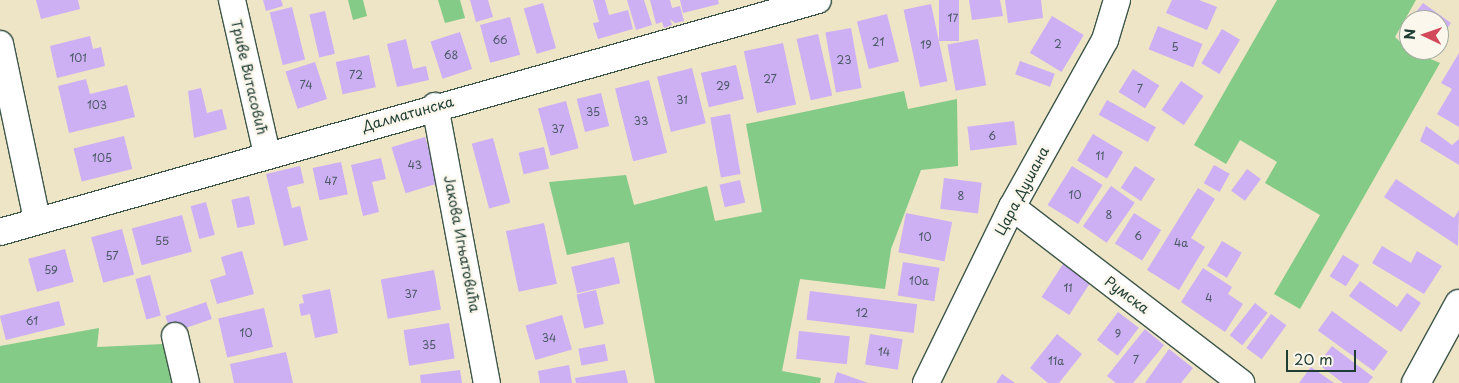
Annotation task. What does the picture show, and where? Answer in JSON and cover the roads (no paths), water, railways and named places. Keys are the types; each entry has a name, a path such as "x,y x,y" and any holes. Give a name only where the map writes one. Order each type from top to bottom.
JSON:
{"street":[{"name":"Триве Витасовић","path":"232,0 267,154"},
{"name":"Далматинска","path":"0,232 435,106 818,0"},
{"name":"Цара Душана","path":"926,383 1012,207 1105,40 1117,0"},
{"path":"0,44 37,220"},
{"name":"Јакова Игњатовића","path":"435,106 487,383"},
{"name":"Румска","path":"1012,207 1241,383"},
{"path":"1416,383 1459,304"},
{"path":"175,336 186,383"}]}
